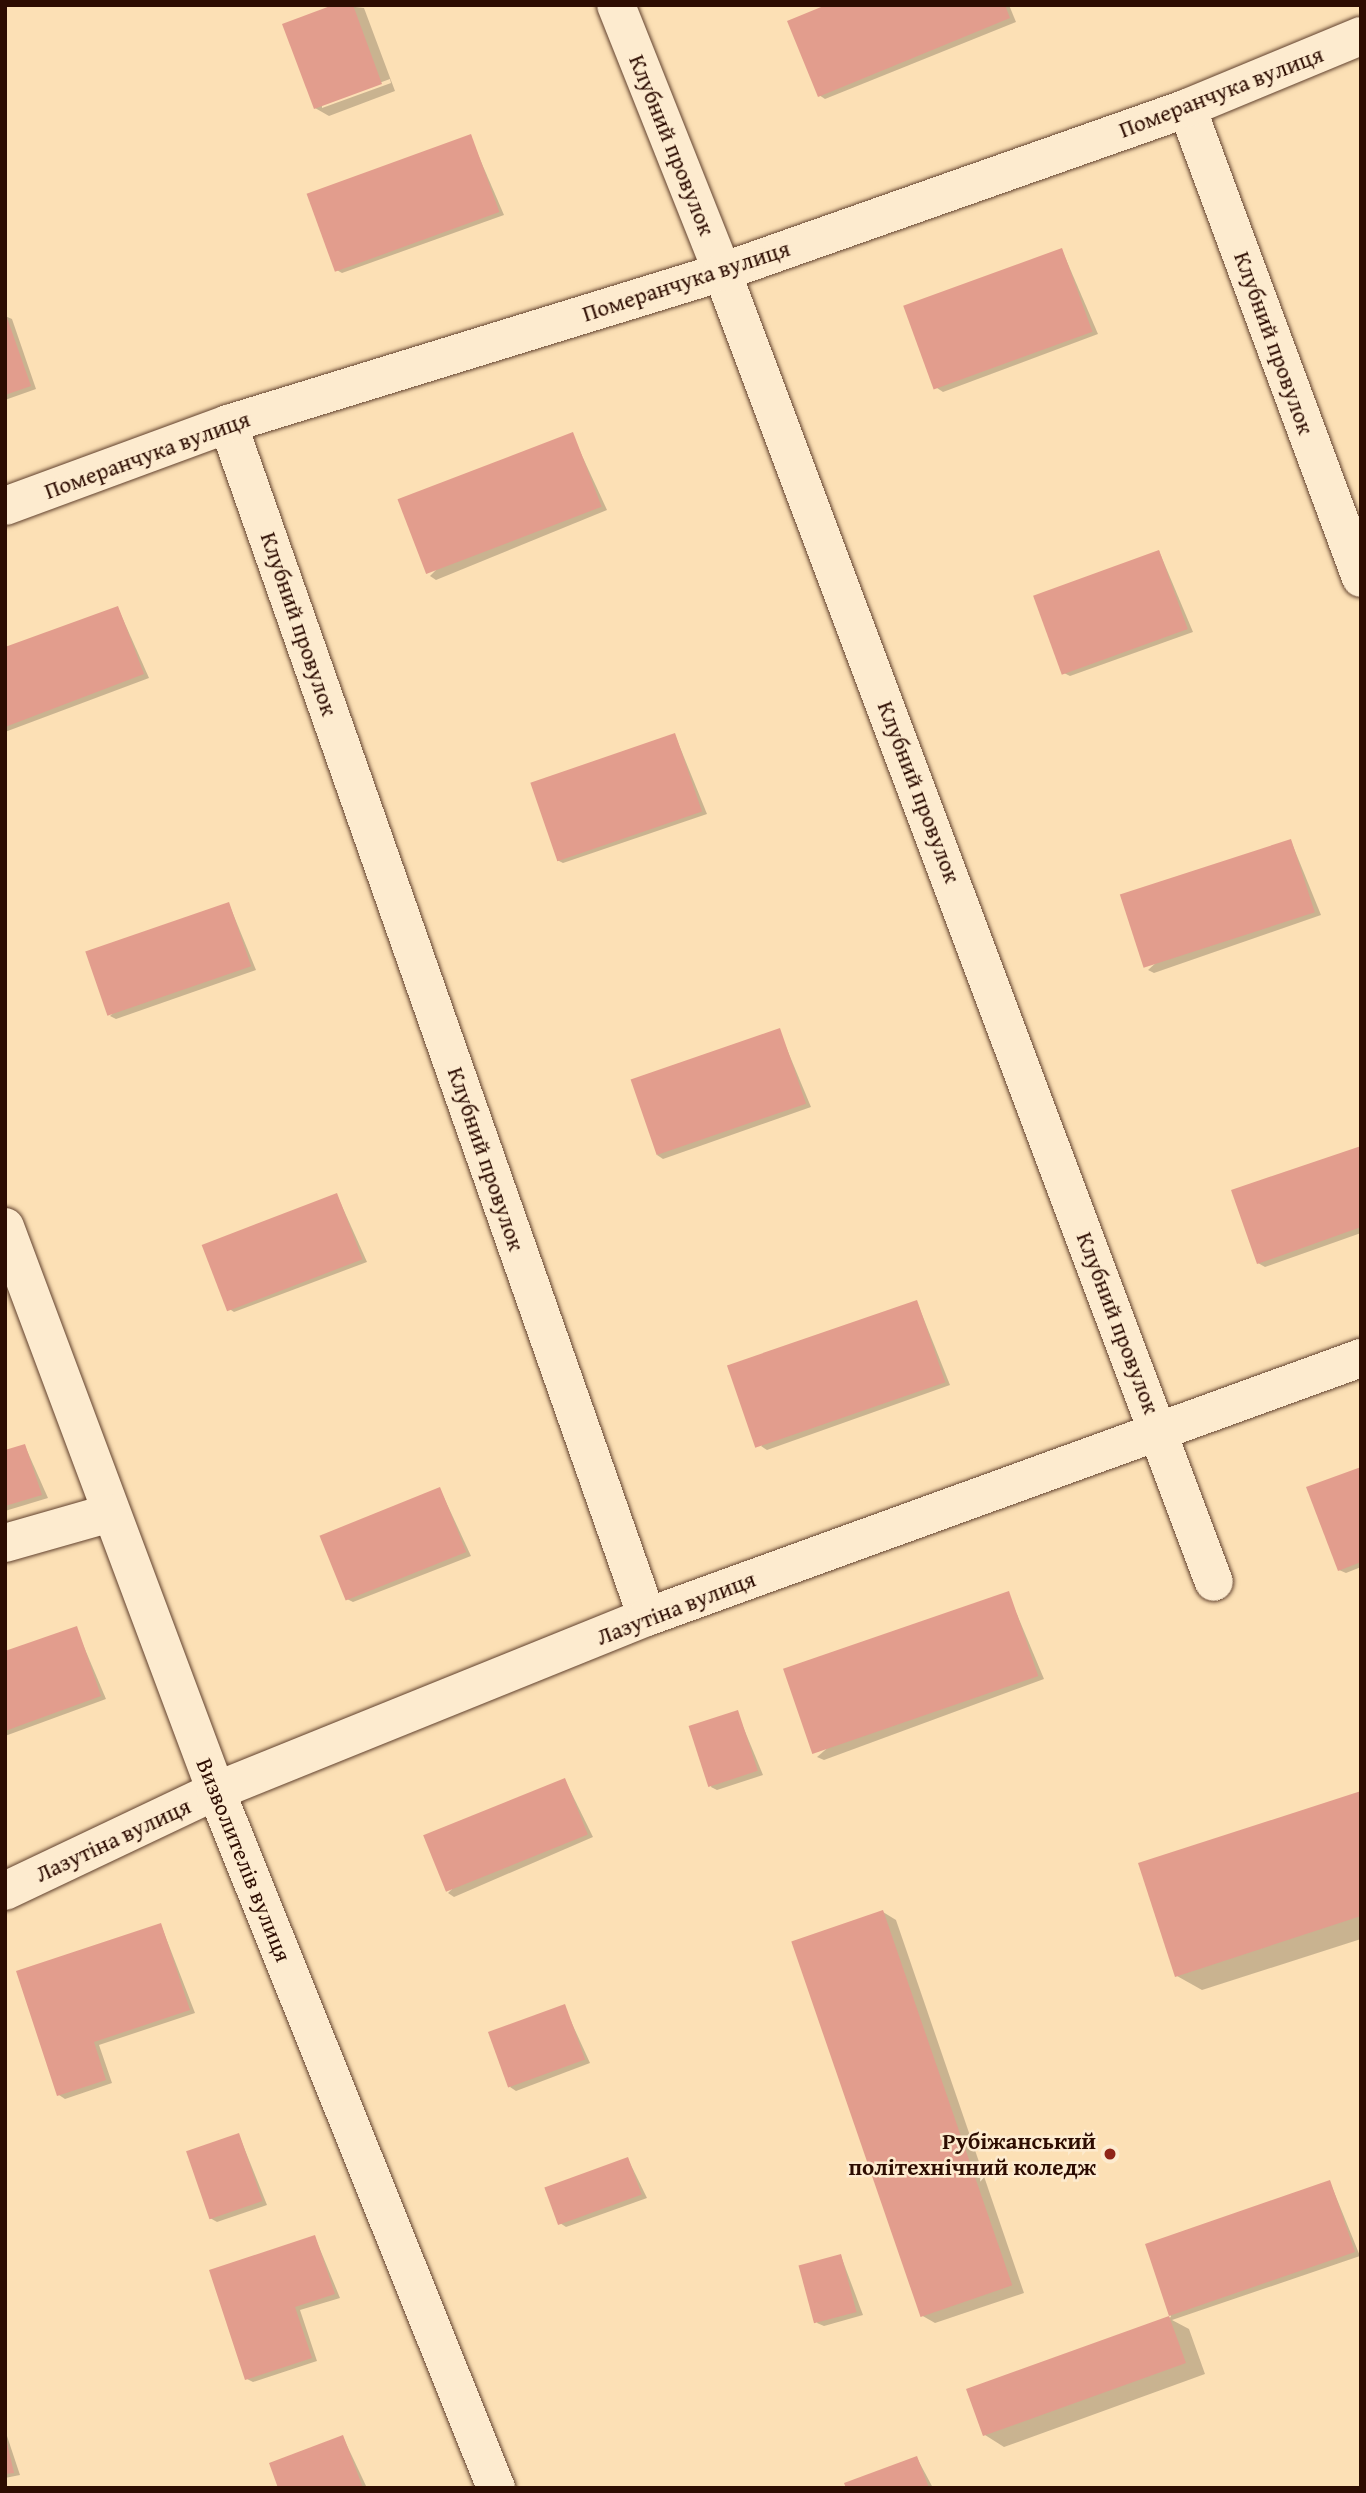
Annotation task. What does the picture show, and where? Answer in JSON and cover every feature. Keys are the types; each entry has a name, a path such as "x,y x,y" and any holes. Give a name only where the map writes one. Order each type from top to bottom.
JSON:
{"street":[{"name":"Клубний провулок","path":"616,5 722,272 1214,1582"},
{"name":"Померанчука вулиця","path":"5,506 228,424 722,272 1187,108 1361,36"},
{"name":"Клубний провулок","path":"1187,108 1361,578"},
{"name":"Клубний провулок","path":"228,424 647,1618"},
{"name":"Визволителів вулиця","path":"5,1227 216,1791 496,2488"},
{"name":"Лазутіна вулиця","path":"5,1891 216,1791 647,1618 1361,1358"},
{"path":"5,1543 110,1513"}],"building":[{"path":"333,5 353,5 382,84 314,109 282,24"},
{"path":"826,5 1005,5 1010,18 818,97 787,21"},
{"path":"471,134 499,212 335,272 307,194"},
{"path":"1062,248 1092,332 934,389 903,306"},
{"path":"5,312 31,386 5,395"},
{"path":"573,432 602,507 426,574 397,499"},
{"path":"1159,550 1188,629 1062,675 1033,596"},
{"path":"118,606 144,674 5,727 5,647"},
{"path":"675,733 702,811 557,861 530,783"},
{"path":"1291,839 1315,912 1144,968 1120,895"},
{"path":"229,902 251,966 107,1016 85,951"},
{"path":"780,1028 806,1104 657,1155 631,1079"},
{"path":"1361,1146 1361,1227 1257,1264 1231,1190"},
{"path":"337,1193 362,1259 227,1311 202,1245"},
{"path":"917,1300 945,1382 755,1448 727,1365"},
{"path":"25,1444 42,1495 5,1506 5,1450"},
{"path":"1361,1467 1361,1562 1338,1571 1306,1487"},
{"path":"440,1487 466,1552 346,1601 319,1536"},
{"path":"1009,1591 1038,1676 812,1754 783,1669"},
{"path":"77,1626 101,1696 5,1731 5,1651"},
{"path":"738,1710 758,1771 708,1787 689,1726"},
{"path":"565,1778 588,1835 446,1892 423,1835"},
{"path":"1361,1791 1361,1916 1175,1977 1138,1863"},
{"path":"883,1910 1012,2285 921,2317 791,1942"},
{"path":"161,1923 190,2010 94,2042 106,2080 57,2096 16,1971"},
{"path":"565,2004 585,2059 508,2087 488,2032"},
{"path":"239,2133 262,2201 209,2219 186,2151"},
{"path":"628,2157 642,2195 558,2225 544,2187"},
{"path":"1330,2180 1355,2252 1169,2316 1145,2244"},
{"path":"315,2235 335,2294 295,2307 312,2358 245,2380 209,2270"},
{"path":"841,2254 857,2312 814,2323 798,2265"},
{"path":"1169,2316 1186,2363 983,2436 966,2389"},
{"path":"5,2434 14,2473 5,2474"},
{"path":"343,2435 363,2488 278,2488 269,2463"},
{"path":"917,2456 929,2488 846,2488 844,2483"}],"place":[{"name":"Рубіжанський політехнічний коледж","path":"1110,2154"}]}
